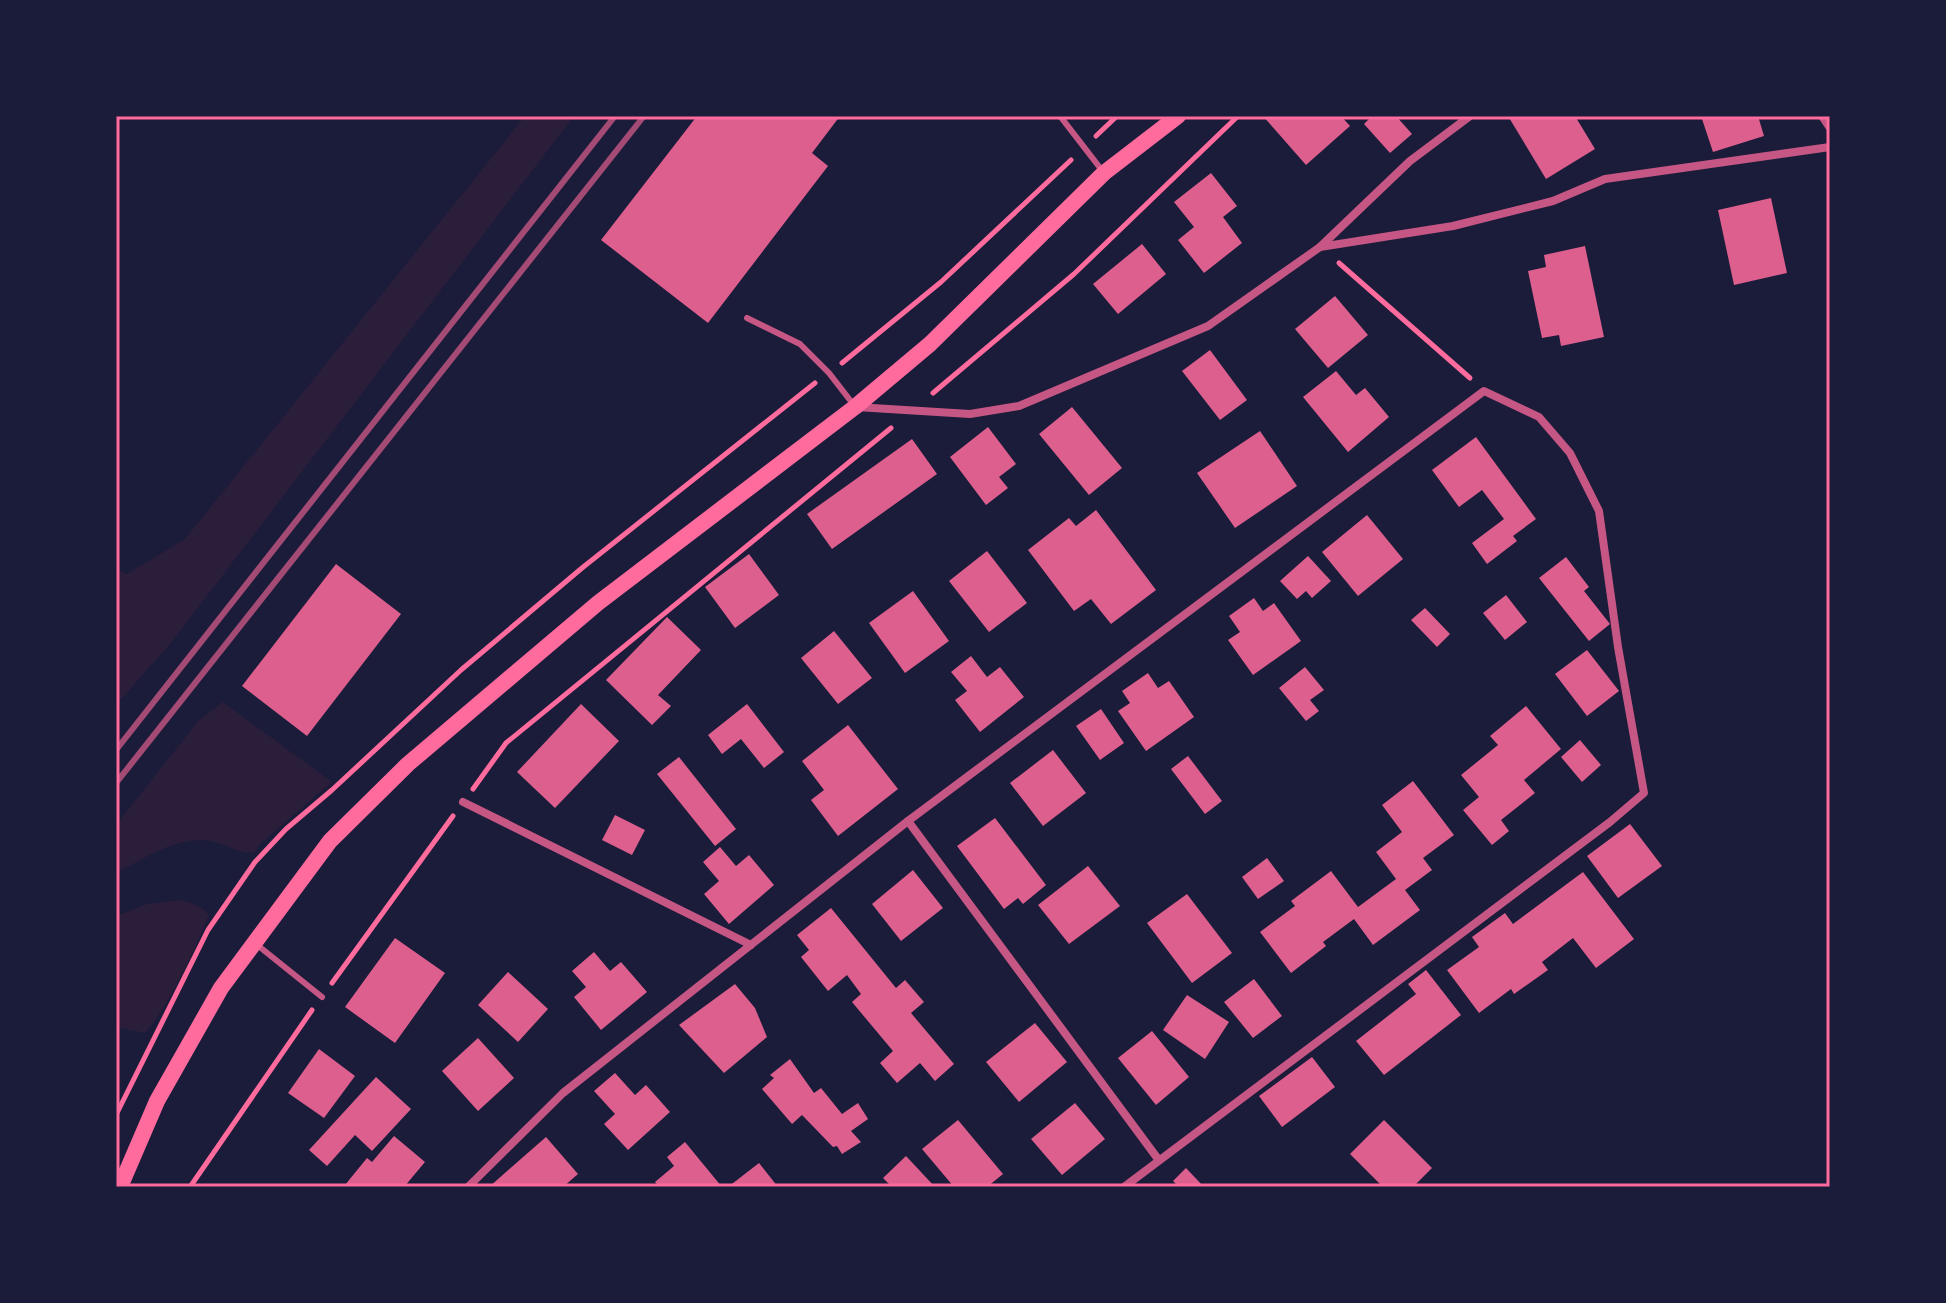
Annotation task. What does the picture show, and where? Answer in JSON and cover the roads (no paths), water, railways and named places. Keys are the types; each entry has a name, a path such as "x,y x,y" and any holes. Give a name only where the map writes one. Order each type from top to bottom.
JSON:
{"main road":[{"path":"120,1187 157,1101 195,1031 253,941 330,841 408,764 598,603 855,407 930,344 1104,173 1178,116"}],"street":[{"path":"855,407 970,414 1019,406 1208,326 1320,247 1410,161 1470,116"},
{"path":"1822,116 1830,128"},
{"path":"1320,247 1453,226 1553,201 1605,179 1830,147"},
{"path":"468,1187 563,1093 908,821 1484,391 1539,417 1570,453 1599,511 1618,647 1644,793 1610,822 1124,1187"},
{"path":"463,802 751,945"},
{"path":"908,821 1158,1159"}],"lane":[{"path":"1060,116 1104,173"},
{"path":"747,318 800,344 829,373 855,407"},
{"path":"253,941 322,997"}],"railway":[{"path":"116,750 615,116"},
{"path":"116,783 644,116"}]}
